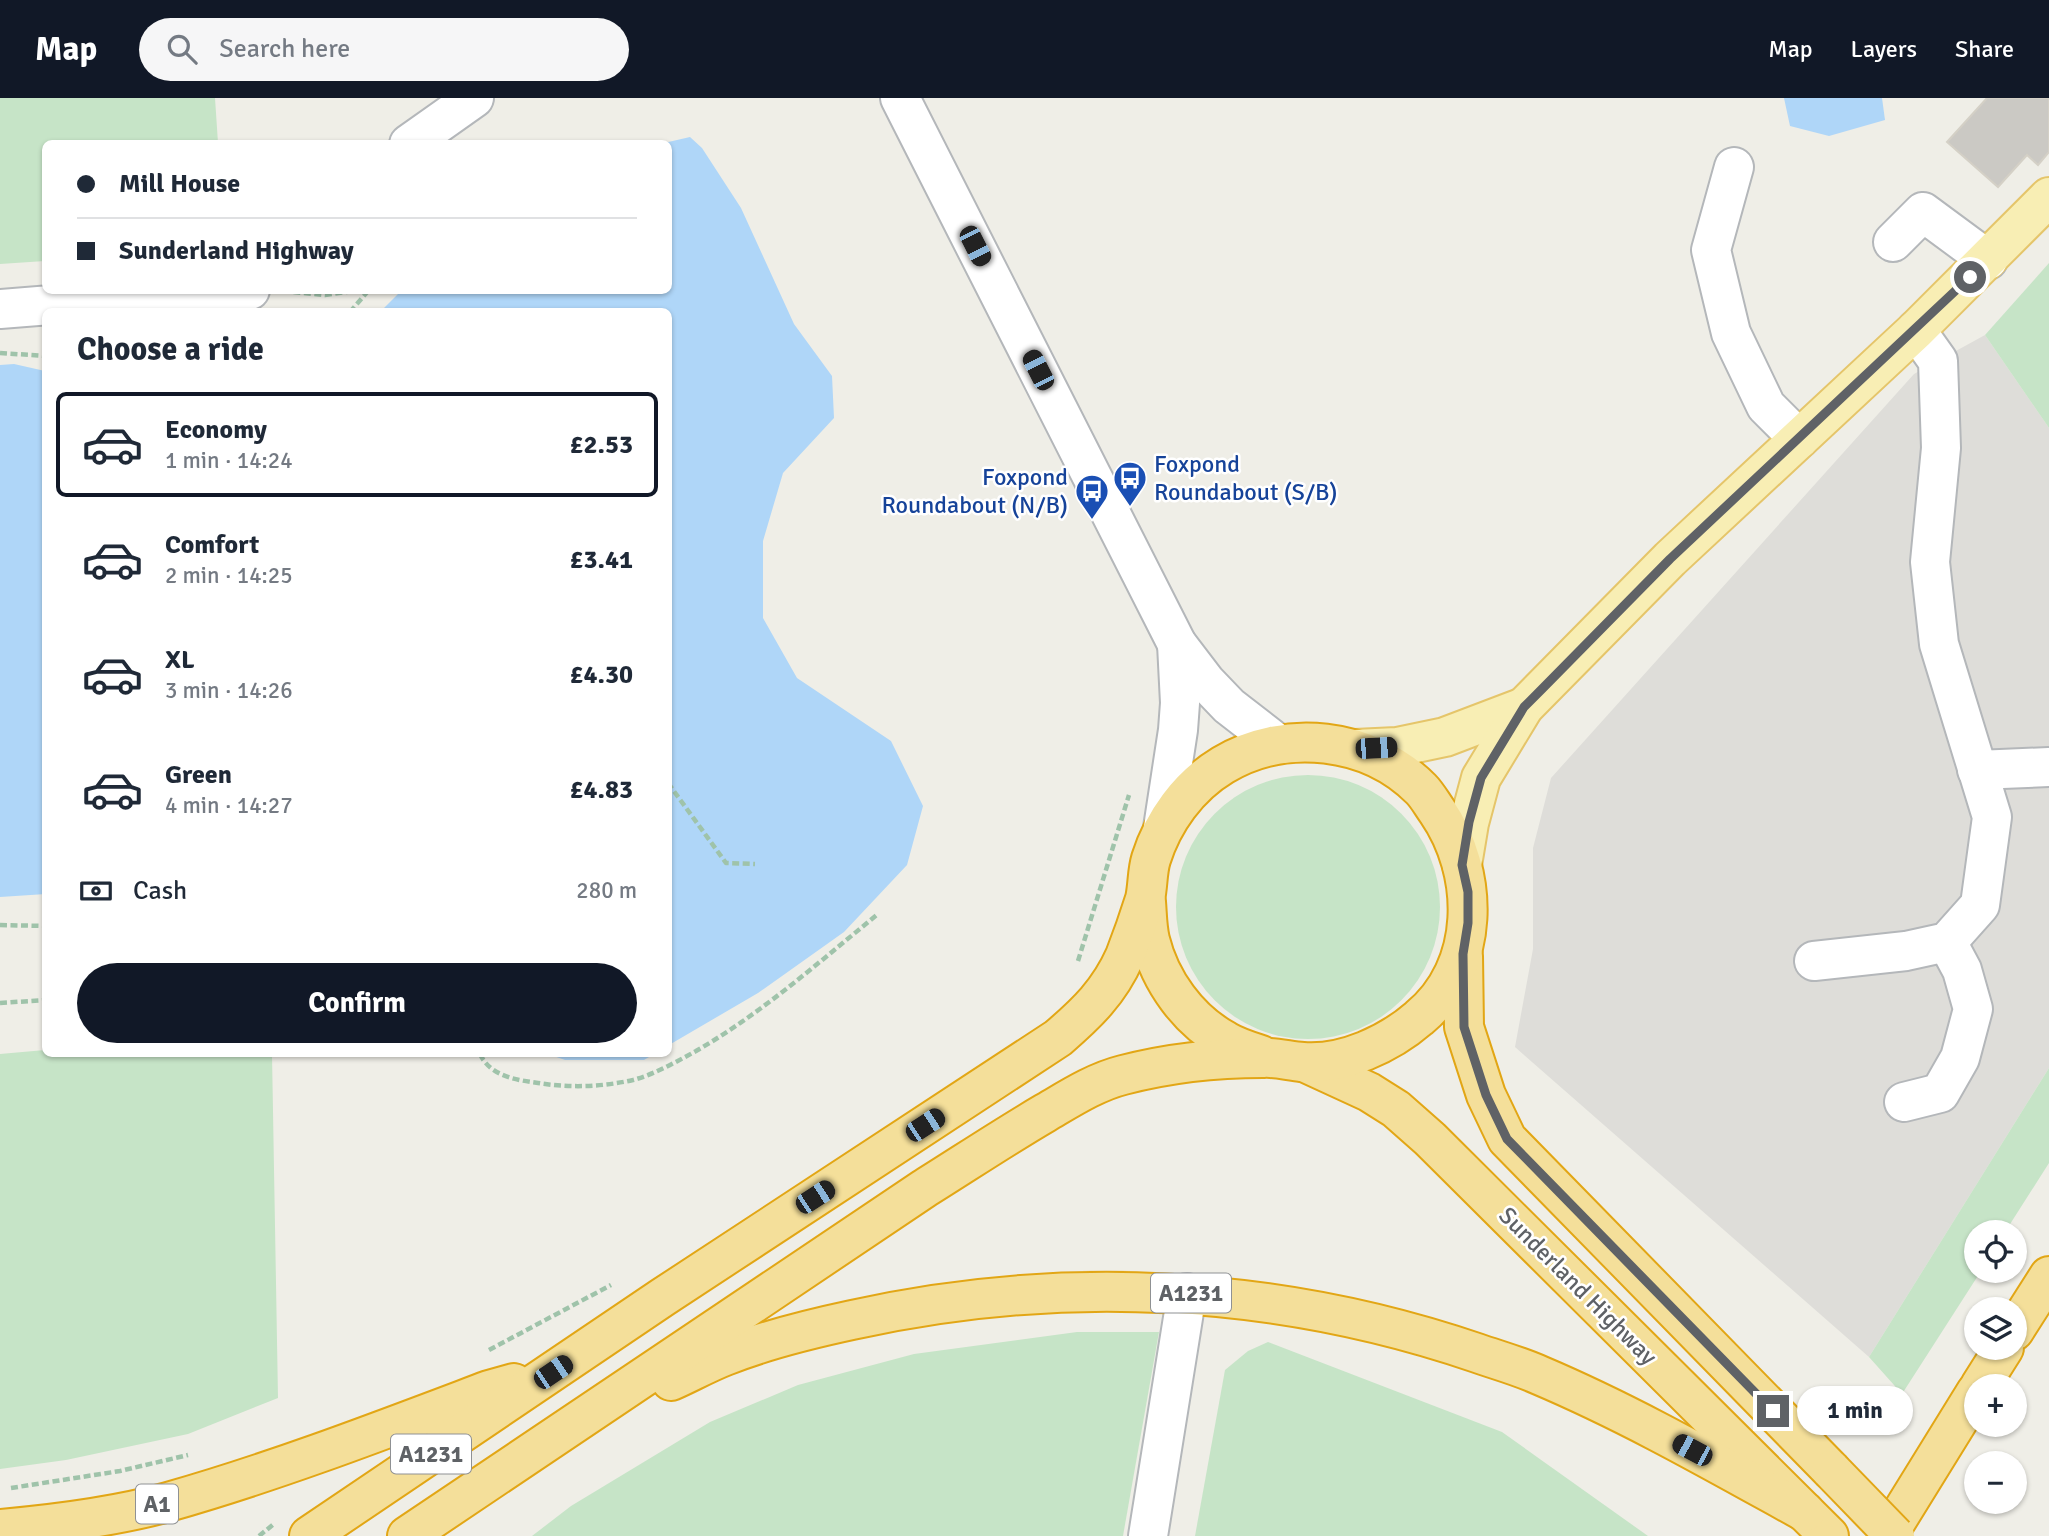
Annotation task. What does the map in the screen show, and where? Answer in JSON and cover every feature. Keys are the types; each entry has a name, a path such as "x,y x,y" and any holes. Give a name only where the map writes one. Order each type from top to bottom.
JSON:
{"highway":[{"path":"1317,742 1355,749 1392,767 1422,790 1448,827 1462,865 1468,892 1468,923 1463,954 1443,993 1422,1017 1390,1041 1352,1056 1306,1063 1266,1058 1226,1042 1191,1015 1175,995 1165,980 1150,940 1145,897 1150,862 1163,828 1184,797 1219,767 1243,754 1278,744 1317,742"},
{"name":"A1231","path":"309,1536 1058,1038 1092,1009 1107,988 1124,957 1145,897"},
{"name":"Sunderland Highway","path":"1463,954 1464,1027 1486,1095 1507,1139 1895,1536"},
{"name":"A1231","path":"407,1536 925,1188 1072,1097 1118,1076 1182,1063 1266,1058"},
{"name":"Sunderland Highway","path":"1306,1063 1369,1092 1396,1109 1430,1139 1817,1524"},
{"path":"2027,1311 2049,1276"},
{"name":"A1231","path":"558,1433 726,1355 815,1328 907,1308 1000,1295 1094,1290 1187,1293 1307,1308 1424,1335 1538,1374 1647,1425 1817,1524"},
{"name":"A1","path":"0,1529 57,1524 166,1503 309,1458 489,1390 553,1372"},
{"path":"1886,1536 1964,1411"}],"main road":[{"path":"1462,865 1469,822 1481,778 1524,707 1670,559 1916,330 2049,197"},
{"path":"1355,749 1397,747 1445,737 1524,707"}],"street":[{"path":"415,140 474,98"},
{"path":"900,98 1177,644 1206,682 1229,706 1278,744"},
{"path":"1734,167 1711,250 1731,334 1766,406 1799,439"},
{"path":"1893,242 1923,212 1988,260"},
{"path":"0,309 113,300 180,303 220,301 239,294"},
{"path":"1815,961 1906,951 1947,942 1980,905 1992,817 1939,644 1930,562 1941,448 1938,361 1916,330"},
{"path":"1163,828 1178,730 1180,703 1177,644"},
{"path":"1977,770 2049,767"},
{"path":"1904,1102 1940,1093 1960,1058 1973,1009 1962,970 1947,942"},
{"path":"1148,1536 1187,1293"}],"path":[{"path":"353,308 366,294"},
{"path":"0,352 42,356"},
{"path":"672,789 726,863 755,864"},
{"path":"1075,969 1130,791"},
{"path":"482,1057 500,1074 565,1087 633,1080 654,1073 734,1028 878,914"},
{"path":"0,925 42,926"},
{"path":"0,1003 42,1000"},
{"path":"478,1355 571,1308 615,1282"},
{"path":"0,1490 120,1471 198,1453"}],"shaded area":[{"path":"1985,335 2049,428 2049,1068 1869,1357 1515,1047 1533,949 1533,848 1551,778 1914,374"}],"green space":[{"path":"0,98 215,98 218,140 42,140 42,261 0,264"},
{"path":"2049,263 2049,428 1985,335"},
{"path":"1308,775 1334,778 1358,785 1392,805 1410,823 1430,857 1437,881 1440,907 1437,933 1430,957 1410,991 1392,1009 1358,1029 1334,1036 1308,1039 1282,1036 1258,1029 1224,1009 1206,991 1186,957 1179,933 1176,907 1179,881 1186,857 1206,823 1224,805 1258,785 1282,778"},
{"path":"42,1050 42,1057 272,1057 278,1398 188,1434 66,1460 0,1469 0,1054"},
{"path":"2049,1068 2049,1163 2013,1220 1964,1220 1964,1283 1973,1283 1902,1394 1869,1357"},
{"path":"1077,1332 1159,1332 1123,1536 532,1536 571,1506 710,1422 798,1385 914,1354"},
{"path":"1268,1342 1502,1432 1648,1536 1195,1536 1225,1370 1248,1351"}],"water":[{"path":"1784,98 1882,98 1885,120 1829,136 1790,126"},
{"path":"690,137 702,148 741,208 794,324 832,376 834,418 783,473 763,541 763,618 797,678 891,741 923,806 907,865 844,932 758,993 672,1043 672,308 384,308 398,294 672,294 672,141"},
{"path":"14,364 42,370 42,894 0,897 0,365"},
{"path":"556,1057 649,1057 644,1060 565,1060"}],"building":[{"path":"1987,98 2049,98 2049,152 2038,165 2027,155 1998,187 1947,142"}],"place":[{"name":"Foxpond Roundabout (S/B)","path":"1130,508"},
{"name":"Foxpond Roundabout (N/B)","path":"1092,521"}],"route":[{"path":"1773,1411 1507,1139 1486,1095 1464,1027 1463,954 1468,923 1468,892 1462,865 1469,822 1481,778 1524,707 1670,559 1970,277"}]}
